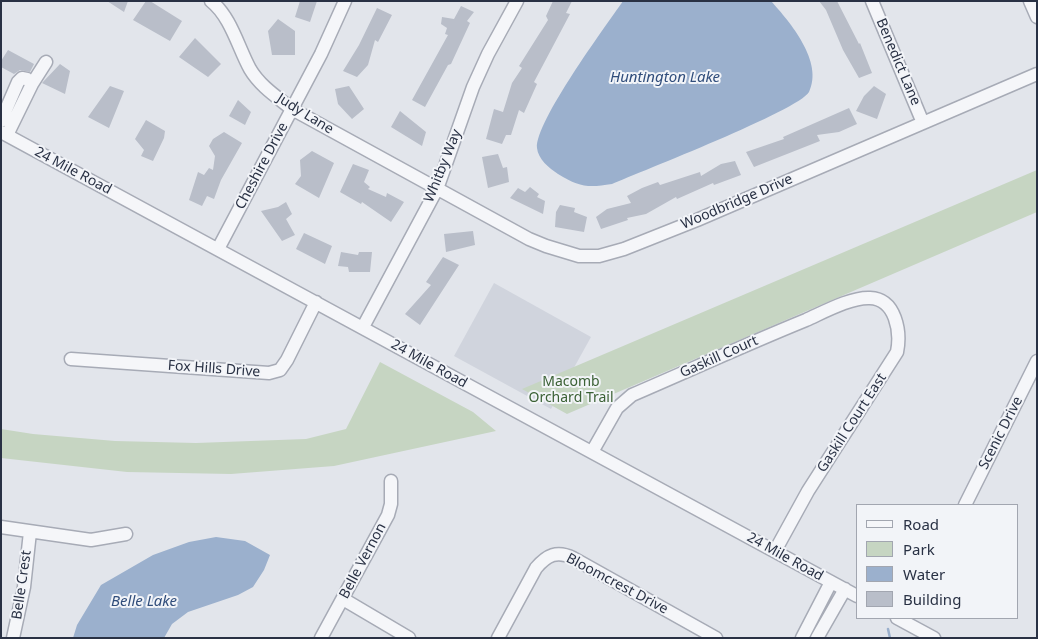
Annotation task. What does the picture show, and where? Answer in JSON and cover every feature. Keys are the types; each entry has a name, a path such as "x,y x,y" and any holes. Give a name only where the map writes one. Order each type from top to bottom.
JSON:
{"street":[{"name":"Judy Lane","path":"211,1 224,14 250,69 258,81 292,109 437,189"},
{"name":"Cheshire Drive","path":"218,249 322,54 346,1"},
{"name":"Whitby Way","path":"362,328 437,189 473,87 517,1"},
{"name":"Benedict Lane","path":"872,1 923,123"},
{"path":"1030,1 1037,17"},
{"path":"4,133 46,62"},
{"name":"Woodbridge Drive","path":"437,189 529,239 570,254 599,256 624,249 697,220 1037,74"},
{"path":"1,121 18,82 22,78 27,79 32,84"},
{"name":"24 Mile Road","path":"4,133 856,595"},
{"name":"Gaskill Court","path":"592,452 617,408 632,395 854,300 873,298"},
{"name":"Gaskill Court East","path":"775,550 808,491 897,352 899,342 895,318 890,308 873,298"},
{"name":"Fox Hills Drive","path":"71,359 269,373 280,370 288,360 316,302"},
{"name":"Scenic Drive","path":"966,504 1037,361"},
{"name":"Belle Vernon","path":"321,638 388,514 391,504 391,481"},
{"path":"1,527 91,540 126,534"},
{"name":"Belle Crest","path":"13,638 24,587 30,532"},
{"name":"Bloomcrest Drive","path":"498,638 536,568 543,560 553,554 563,554 572,558 716,638"},
{"path":"802,638 831,582"},
{"path":"817,638 845,589"},
{"path":"343,599 410,638"},
{"path":"903,619 934,638"}],"shaded area":[{"path":"494,283 591,337 551,409 454,356"}],"green space":[{"name":"Macomb Orchard Trail","path":"1037,170 1037,212 567,414 522,389"},
{"name":"Macomb Orchard Trail","path":"380,362 473,412 496,431 334,466 231,474 127,472 1,458 1,429 33,434 115,441 196,443 306,439 346,429"}],"water":[{"name":"Huntington Lake","path":"623,1 771,1 795,31 809,56 812,80 809,92 799,101 750,126 612,184 590,186 572,182 555,172 542,159 537,148 539,135 572,74"},
{"name":"Belle Lake","path":"216,537 245,541 270,555 264,570 253,587 238,595 188,612 172,624 164,638 73,638 77,625 101,585 153,555 189,542"}],"building":[{"path":"107,1 128,1 124,12"},
{"path":"146,1 150,1 182,21 170,41 133,20"},
{"path":"300,1 317,1 310,22 295,17"},
{"path":"553,1 572,1 566,13 570,14 534,82 537,84 524,113 519,110 511,135 506,135 502,144 486,139 494,109 503,112 512,83 522,68 519,66 548,20 546,16"},
{"path":"819,1 837,1 860,43 872,73 859,78 843,50 826,10"},
{"path":"461,6 474,12 467,21 470,23 451,64 448,65 425,107 412,100 448,35 445,34 447,28 441,24 442,17 454,19"},
{"path":"377,8 392,15 378,42 375,40 368,65 357,77 343,71 359,45"},
{"path":"278,19 295,31 295,55 272,55 268,31"},
{"path":"195,38 221,64 208,77 179,57"},
{"path":"8,50 34,64 30,72 20,70 14,74 1,67 1,61"},
{"path":"60,64 70,71 65,94 42,83"},
{"path":"110,86 124,91 109,128 88,117"},
{"path":"349,86 364,109 352,119 338,104 335,89"},
{"path":"874,86 886,94 877,119 856,111 864,96"},
{"path":"238,100 251,112 245,125 229,116"},
{"path":"849,108 857,124 839,132 817,135 820,141 754,167 746,152 784,139 783,137"},
{"path":"400,111 426,132 422,146 391,127"},
{"path":"146,120 165,131 164,138 153,161 141,156 144,150 135,139"},
{"path":"224,132 242,143 221,180 214,199 207,196 202,206 189,200 198,172 204,175 209,168 213,170 215,156 209,146 213,139"},
{"path":"312,151 334,163 319,198 295,184 301,176 300,160"},
{"path":"498,154 503,168 507,167 509,182 488,188 482,157"},
{"path":"735,161 741,175 714,185 713,183 677,199 676,197 646,214 627,218 628,220 601,229 596,217 607,209 631,203 627,196 642,188 658,182 660,185 700,172 701,176 721,164"},
{"path":"353,164 369,170 364,182 370,187 368,189 386,197 387,193 404,202 391,222 362,202 361,204 340,192"},
{"path":"530,187 539,194 537,197 545,201 543,214 510,198 518,188 525,192"},
{"path":"286,202 292,214 286,219 295,235 282,241 261,211 278,207"},
{"path":"560,205 575,208 574,212 587,217 584,232 555,227 556,212"},
{"path":"473,231 475,245 446,252 444,234"},
{"path":"304,233 332,246 325,264 296,249"},
{"path":"341,252 358,255 359,252 372,252 370,272 349,272 348,267 338,266"},
{"path":"443,257 459,265 420,325 405,314 431,285 426,282"}],"waterway":[{"path":"888,629 890,638"}]}
